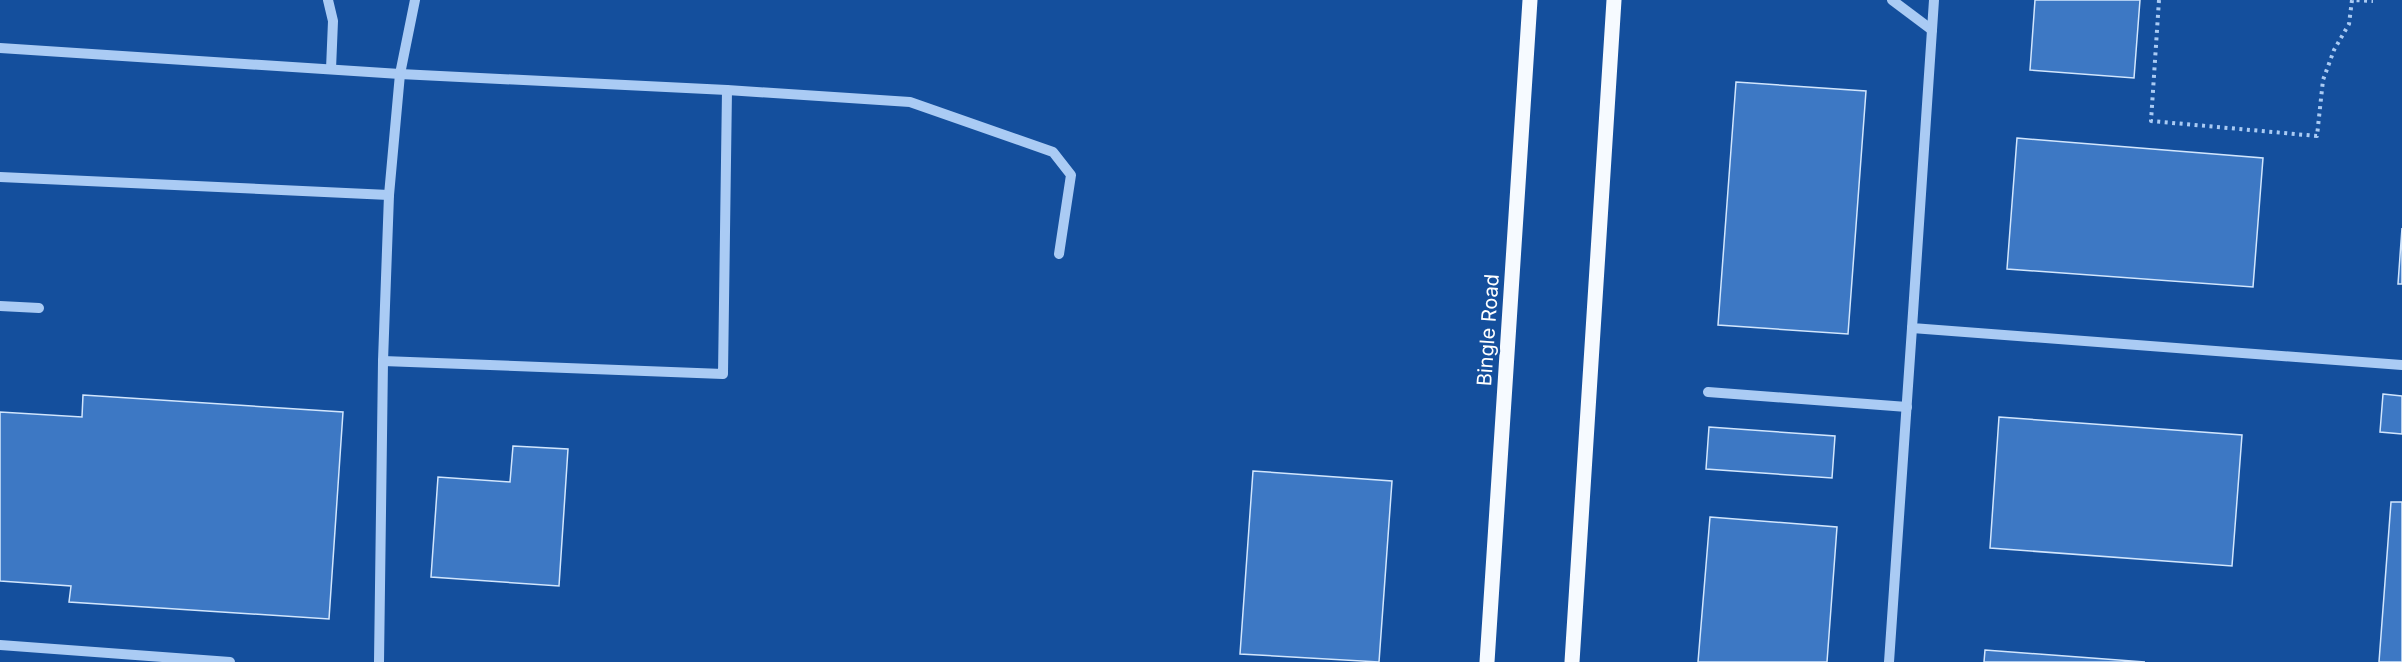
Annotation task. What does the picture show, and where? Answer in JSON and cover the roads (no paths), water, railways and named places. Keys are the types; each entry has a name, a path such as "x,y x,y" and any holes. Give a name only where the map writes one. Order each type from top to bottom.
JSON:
{"main road":[{"name":"Bingle Road","path":"1487,662 1530,0"},
{"path":"1572,662 1614,0"}],"lane":[{"path":"328,0 333,21 331,69"},
{"path":"379,662 383,361 389,195 400,74 415,0"},
{"path":"1892,0 1932,30"},
{"path":"1889,662 1934,0"},
{"path":"0,48 400,74 727,90 910,102 1053,152 1071,175 1059,254"},
{"path":"383,361 723,374 727,90"},
{"path":"0,177 389,195"},
{"path":"0,306 39,308"},
{"path":"1912,328 2402,365"},
{"path":"1708,392 1907,407"},
{"path":"0,645 230,662"}]}
